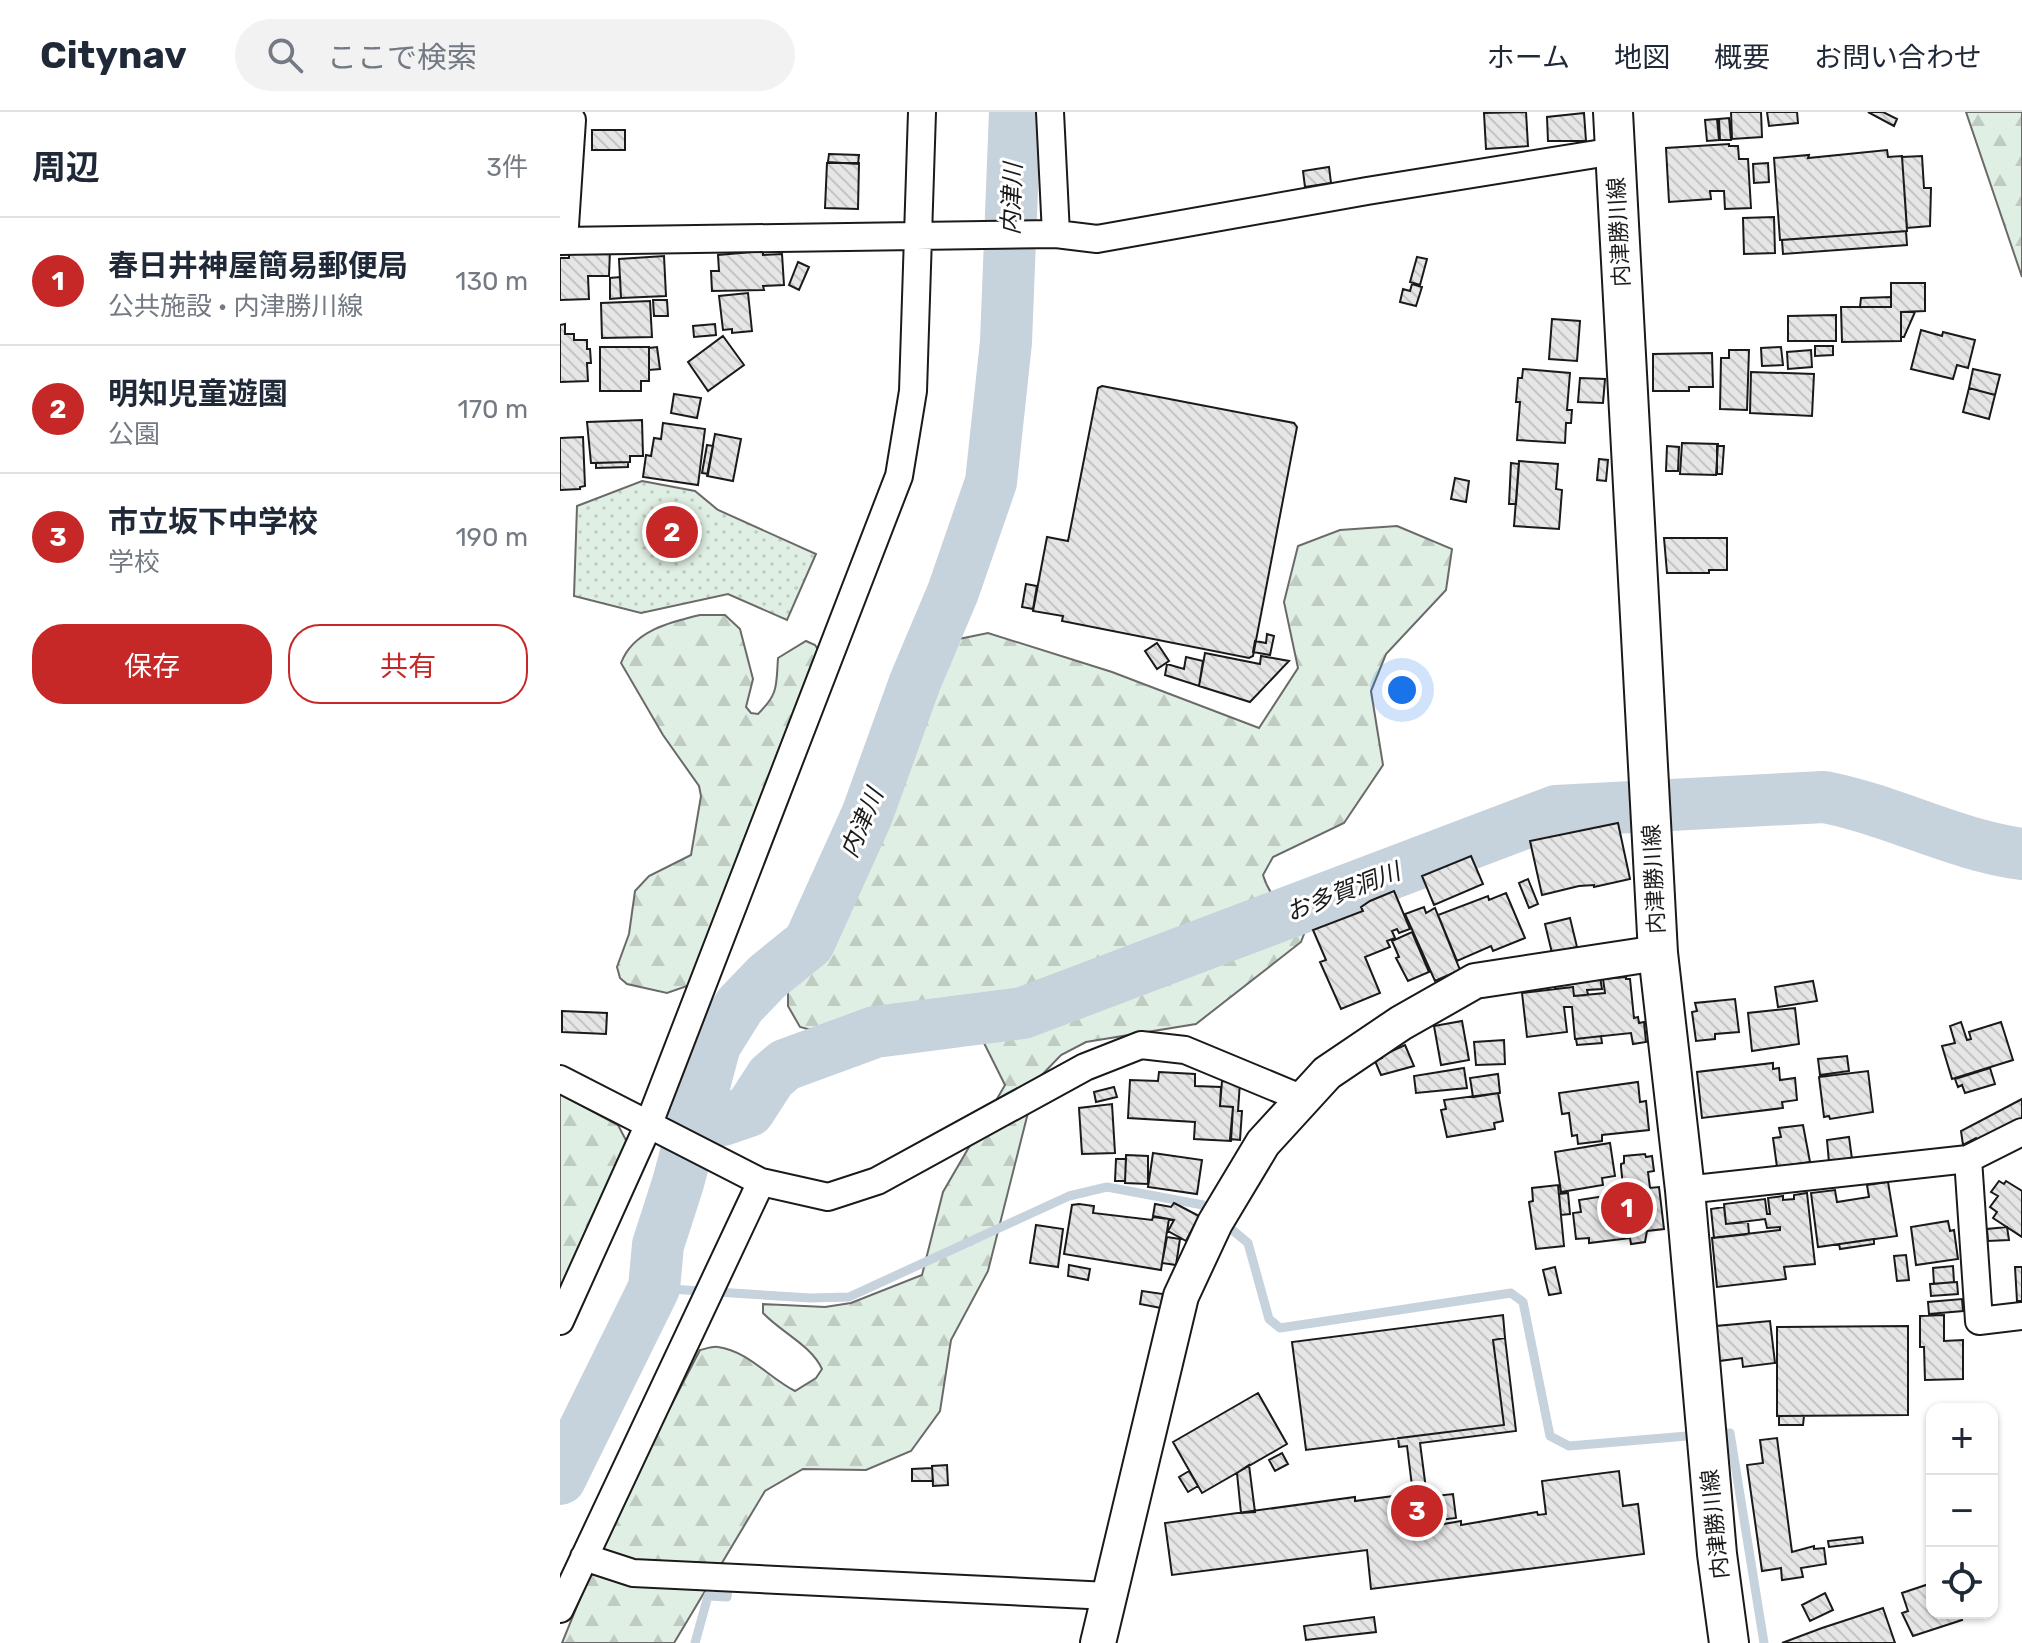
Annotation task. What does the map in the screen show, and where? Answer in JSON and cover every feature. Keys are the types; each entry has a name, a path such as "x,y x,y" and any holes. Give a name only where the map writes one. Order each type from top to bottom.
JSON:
{"main road":[{"name":"内津勝川線","path":"1613,112 1658,953 1685,1190 1717,1554 1729,1643"}],"street":[{"path":"560,1321 648,1126 899,476 913,391 922,112"},
{"path":"1050,112 1056,234"},
{"path":"560,119 572,120 562,241 1056,234 1097,239 1615,151"},
{"path":"1098,1643 1181,1296 1215,1223 1263,1143 1327,1073 1401,1023 1475,981 1658,953"},
{"path":"560,1079 761,1182 828,1197 877,1181 1085,1067 1141,1045 1185,1050 1303,1099"},
{"path":"1685,1190 1968,1159 2022,1132"},
{"path":"1968,1159 1979,1321 2022,1316"},
{"path":"560,1609 761,1182"},
{"path":"584,1557 633,1573 1109,1596"}],"green space":[{"path":"1966,112 2022,112 2022,277"},
{"path":"642,481 695,491 718,510 816,554 787,620 728,594 641,613 574,596 577,506"},
{"path":"1397,526 1452,549 1446,590 1386,654 1371,691 1383,765 1344,823 1273,857 1263,875 1280,903 1309,921 1301,942 1196,1024 1086,1042 1061,1055 1036,1081 988,1271 951,1340 940,1411 911,1451 866,1470 803,1469 765,1491 674,1643 562,1643 614,1515 700,1350 716,1347 739,1354 795,1391 816,1378 822,1369 817,1361 804,1346 763,1313 763,1304 825,1307 851,1303 922,1275 943,1192 1005,1085 964,1003 826,1034 800,1027 788,1006 788,981 855,875 931,677 954,640 988,633 1112,672 1259,728 1298,668 1284,602 1298,546 1340,530"},
{"path":"700,615 725,615 740,629 753,679 746,707 751,713 758,714 773,694 778,658 806,641 815,645 823,657 690,985 667,993 627,984 620,978 617,967 629,934 635,891 649,876 691,855 701,796 699,786 663,735 621,663 634,643 643,636 665,625"},
{"path":"560,1094 618,1125 628,1144 560,1294"}],"building":[{"path":"1526,112 1528,146 1486,149 1484,113"},
{"path":"1731,112 1761,112 1762,137 1732,139"},
{"path":"1767,112 1797,112 1798,123 1769,126"},
{"path":"1868,112 1883,112 1897,119 1894,126"},
{"path":"1584,113 1586,141 1548,141 1547,117"},
{"path":"1729,118 1731,140 1720,140 1719,119"},
{"path":"1717,119 1719,140 1707,141 1705,120"},
{"path":"592,130 625,130 625,150 592,150"},
{"path":"1738,146 1739,159 1748,159 1751,208 1725,209 1724,191 1710,191 1711,199 1669,202 1666,148"},
{"path":"1887,150 1888,157 1902,156 1907,231 1780,240 1774,158 1809,155 1808,158"},
{"path":"829,154 859,155 858,164 828,162"},
{"path":"1922,156 1924,188 1931,188 1930,226 1907,228 1902,157"},
{"path":"827,163 859,163 858,209 825,208"},
{"path":"1768,163 1769,182 1754,183 1753,164"},
{"path":"1329,167 1331,183 1305,187 1303,171"},
{"path":"1774,217 1775,253 1744,254 1743,218"},
{"path":"1906,231 1907,245 1783,254 1782,240"},
{"path":"610,250 609,276 588,276 589,299 560,300 560,258 569,258 569,251"},
{"path":"763,251 763,255 782,254 784,285 763,286 764,290 712,291 711,271 719,271 718,255"},
{"path":"664,256 666,296 621,298 619,259"},
{"path":"1417,257 1427,259 1420,285 1410,282"},
{"path":"798,262 809,267 799,290 789,285"},
{"path":"620,277 621,298 610,299 610,278"},
{"path":"1891,283 1925,283 1925,311 1901,312 1901,341 1842,342 1841,307 1891,307"},
{"path":"1412,284 1422,287 1416,306 1400,302 1403,289 1410,291"},
{"path":"748,293 752,331 732,333 732,329 723,330 719,296"},
{"path":"1891,297 1891,307 1860,307 1861,298"},
{"path":"653,300 667,300 668,316 654,316"},
{"path":"650,301 652,337 602,338 601,303"},
{"path":"1901,312 1915,312 1904,337 1901,337"},
{"path":"1836,315 1836,341 1788,341 1788,316"},
{"path":"1552,319 1580,321 1577,361 1549,359"},
{"path":"565,324 565,334 574,334 574,340 587,340 591,363 587,363 588,381 560,382 560,325"},
{"path":"715,324 716,335 694,337 693,326"},
{"path":"1921,330 1975,340 1968,368 1957,365 1953,379 1911,369"},
{"path":"723,336 744,365 708,391 688,362"},
{"path":"1815,346 1833,346 1833,355 1815,356"},
{"path":"600,347 649,347 649,381 641,381 641,391 600,391"},
{"path":"657,347 660,369 649,370 649,348"},
{"path":"1781,347 1783,365 1762,366 1761,348"},
{"path":"1729,350 1749,350 1747,410 1720,409 1721,358 1729,358"},
{"path":"1811,350 1812,367 1788,369 1787,352"},
{"path":"1712,353 1713,387 1653,391 1653,354"},
{"path":"1523,369 1570,373 1567,410 1572,410 1571,423 1566,423 1565,443 1517,440 1518,378 1522,378"},
{"path":"1973,369 2000,375 1995,395 1969,388"},
{"path":"1751,372 1814,374 1812,416 1750,413"},
{"path":"1580,378 1605,379 1603,403 1578,402"},
{"path":"1102,386 1294,423 1297,427 1253,656 1249,658 1062,621 1063,616 1033,611 1047,537 1068,541 1098,388"},
{"path":"1969,388 1995,395 1989,419 1963,412"},
{"path":"674,394 701,398 697,418 671,413"},
{"path":"642,420 643,456 630,456 630,462 591,463 587,422"},
{"path":"663,423 705,429 698,485 643,477 646,455 651,456 654,438 661,439"},
{"path":"715,434 741,439 733,481 707,476"},
{"path":"583,437 585,486 560,490 560,438"},
{"path":"1682,443 1718,444 1716,475 1680,474"},
{"path":"707,445 713,446 708,474 702,473"},
{"path":"1667,446 1679,447 1678,471 1666,471"},
{"path":"1717,446 1724,446 1722,474 1717,474"},
{"path":"1599,459 1608,460 1606,481 1597,480"},
{"path":"1519,461 1558,464 1556,489 1562,490 1559,529 1514,526"},
{"path":"628,462 628,467 596,468 596,463"},
{"path":"1511,463 1519,464 1516,504 1509,504"},
{"path":"1455,478 1469,481 1466,502 1451,499"},
{"path":"1664,538 1727,538 1727,570 1667,573"},
{"path":"1026,584 1037,586 1033,609 1022,607"},
{"path":"1267,634 1274,636 1270,655 1253,652 1255,641 1266,643"},
{"path":"1157,643 1169,661 1157,669 1145,651"},
{"path":"1205,653 1260,664 1261,656 1289,661 1250,702 1199,686"},
{"path":"1186,657 1203,661 1199,686 1165,675 1167,664 1184,669"},
{"path":"1618,823 1630,879 1542,895 1530,841"},
{"path":"1471,856 1483,884 1434,905 1422,876"},
{"path":"1528,879 1538,904 1529,908 1519,883"},
{"path":"1394,891 1410,929 1399,933 1397,929 1392,931 1395,938 1387,941 1390,947 1365,957 1380,993 1341,1009 1320,962 1326,960 1313,930 1363,911 1361,907 1370,901"},
{"path":"1506,893 1525,938 1493,951 1491,946 1457,961 1438,915 1488,896 1489,900"},
{"path":"1424,907 1426,913 1435,908 1460,970 1435,981 1405,914"},
{"path":"1570,918 1577,947 1552,953 1545,924"},
{"path":"1412,932 1429,972 1408,981 1396,958 1399,957 1392,941"},
{"path":"1600,977 1602,989 1587,990 1588,995 1574,996 1573,987 1555,989 1554,983"},
{"path":"1603,979 1630,979 1634,1018 1638,1017 1639,1023 1644,1022 1646,1042 1633,1044 1631,1033 1575,1039 1572,1007 1564,1007 1567,1032 1527,1037 1522,993 1573,987 1574,996 1605,993"},
{"path":"1813,981 1817,1001 1778,1007 1775,987"},
{"path":"1735,999 1739,1032 1715,1034 1715,1039 1696,1041 1692,1012 1697,1011 1695,1003"},
{"path":"1795,1008 1799,1044 1752,1051 1748,1013"},
{"path":"562,1011 607,1013 606,1034 562,1032"},
{"path":"1462,1021 1469,1060 1441,1065 1434,1026"},
{"path":"1961,1022 1967,1040 1971,1039 1969,1032 2001,1022 2013,1060 1952,1079 1942,1046 1955,1043 1950,1026"},
{"path":"1601,1036 1602,1043 1577,1045 1576,1039"},
{"path":"1504,1040 1505,1064 1476,1065 1474,1042"},
{"path":"1405,1045 1414,1066 1381,1075 1375,1061"},
{"path":"1847,1056 1849,1071 1820,1075 1818,1059"},
{"path":"1773,1063 1773,1069 1779,1068 1780,1080 1795,1078 1797,1100 1782,1102 1783,1108 1702,1118 1697,1072"},
{"path":"1464,1068 1467,1088 1416,1093 1414,1076"},
{"path":"1990,1068 1995,1084 1965,1093 1962,1085 1958,1087 1955,1079"},
{"path":"1868,1071 1873,1112 1830,1119 1829,1116 1824,1117 1819,1077"},
{"path":"1159,1072 1195,1074 1195,1086 1221,1087 1220,1106 1233,1107 1231,1141 1194,1139 1195,1122 1128,1118 1130,1080 1158,1081"},
{"path":"1498,1074 1500,1093 1473,1097 1470,1078"},
{"path":"1222,1081 1240,1082 1240,1140 1230,1139 1233,1107 1220,1106"},
{"path":"1638,1082 1640,1102 1646,1101 1649,1130 1602,1135 1602,1141 1578,1144 1577,1135 1572,1136 1569,1113 1562,1114 1559,1093"},
{"path":"1114,1087 1117,1097 1096,1102 1094,1092"},
{"path":"1498,1093 1503,1121 1494,1123 1495,1129 1447,1137 1441,1110 1446,1109 1444,1100"},
{"path":"2022,1099 2022,1121 1979,1143 1976,1138 1963,1145 1961,1131"},
{"path":"1112,1104 1115,1153 1082,1154 1079,1108"},
{"path":"1803,1125 1810,1162 1777,1167 1773,1138 1781,1137 1779,1128"},
{"path":"1849,1137 1852,1159 1829,1162 1827,1140"},
{"path":"1610,1143 1615,1176 1602,1178 1603,1185 1561,1192 1555,1152"},
{"path":"1153,1153 1202,1160 1197,1194 1148,1187"},
{"path":"1645,1154 1646,1157 1652,1156 1654,1171 1648,1172 1650,1188 1659,1187 1664,1229 1647,1231 1645,1242 1631,1244 1630,1238 1589,1243 1589,1238 1576,1239 1573,1213 1581,1212 1579,1200 1618,1194 1618,1189 1623,1186 1621,1164 1624,1163 1624,1156"},
{"path":"1126,1155 1148,1156 1148,1184 1125,1183"},
{"path":"1116,1159 1126,1159 1125,1181 1115,1181"},
{"path":"1999,1181 2004,1184 2006,1181 2022,1191 2022,1237 1993,1218 1997,1212 1990,1207 1998,1196 1991,1192"},
{"path":"1888,1182 1897,1236 1818,1247 1811,1193 1835,1190 1837,1202 1869,1197 1867,1185"},
{"path":"1558,1185 1564,1246 1536,1249 1529,1202 1533,1201 1532,1188"},
{"path":"1568,1193 1570,1214 1561,1215 1559,1194"},
{"path":"1807,1193 1815,1264 1784,1267 1786,1279 1717,1287 1712,1238 1780,1230 1780,1227 1767,1228 1765,1219 1726,1224 1724,1204 1765,1199 1767,1214 1770,1214 1768,1198 1783,1196 1783,1200 1794,1199 1794,1195"},
{"path":"1174,1203 1199,1216 1186,1241 1168,1231 1174,1220 1153,1216 1155,1204 1171,1207"},
{"path":"1072,1205 1094,1206 1093,1213 1169,1219 1161,1270 1064,1254"},
{"path":"1724,1207 1726,1224 1748,1222 1749,1234 1714,1238 1711,1209"},
{"path":"1948,1221 1950,1231 1954,1230 1958,1259 1916,1265 1911,1227"},
{"path":"1036,1225 1063,1229 1058,1267 1030,1263"},
{"path":"2007,1227 2009,1240 1988,1241 1987,1229"},
{"path":"1167,1237 1180,1239 1176,1265 1162,1263"},
{"path":"1874,1239 1874,1244 1840,1249 1839,1244"},
{"path":"1906,1255 1909,1280 1897,1281 1894,1256"},
{"path":"1069,1265 1090,1269 1088,1280 1068,1276"},
{"path":"1953,1266 1954,1282 1934,1284 1933,1268"},
{"path":"1555,1267 1561,1293 1549,1295 1543,1270"},
{"path":"2015,1267 2022,1267 2022,1301 2017,1301"},
{"path":"1957,1282 1958,1294 1931,1296 1930,1284"},
{"path":"1142,1291 1163,1294 1161,1308 1140,1304"},
{"path":"1962,1299 1963,1311 1929,1314 1928,1302"},
{"path":"1503,1315 1505,1338 1493,1340 1504,1425 1306,1450 1292,1342"},
{"path":"1944,1315 1944,1341 1963,1340 1963,1379 1925,1380 1924,1347 1920,1347 1920,1316"},
{"path":"1770,1321 1775,1363 1743,1367 1742,1358 1719,1361 1716,1326"},
{"path":"1908,1326 1908,1415 1777,1416 1777,1327"},
{"path":"1505,1338 1516,1431 1420,1443 1427,1497 1453,1494 1456,1518 1431,1521 1431,1527 1421,1528 1407,1446 1399,1447 1398,1438 1504,1425 1493,1340"},
{"path":"1258,1393 1287,1444 1202,1493 1173,1442"},
{"path":"1779,1416 1804,1416 1803,1425 1779,1425"},
{"path":"1777,1438 1792,1552 1814,1546 1814,1549 1824,1548 1826,1564 1801,1568 1803,1577 1782,1580 1781,1568 1762,1571 1747,1465 1763,1463 1760,1440"},
{"path":"1282,1453 1288,1464 1275,1471 1269,1460"},
{"path":"947,1465 948,1485 933,1486 932,1466"},
{"path":"1249,1465 1255,1512 1241,1513 1237,1473"},
{"path":"932,1468 933,1481 912,1481 912,1469"},
{"path":"1189,1471 1198,1486 1188,1492 1179,1477"},
{"path":"1619,1471 1623,1506 1638,1504 1644,1554 1371,1589 1367,1550 1172,1575 1165,1523 1355,1497 1355,1501 1416,1493 1421,1528 1461,1521 1461,1525 1537,1512 1538,1515 1546,1514 1542,1481"},
{"path":"1862,1537 1863,1543 1829,1547 1828,1541"},
{"path":"1926,1585 1926,1619 1962,1620 1913,1636 1902,1613 1908,1611 1902,1593"},
{"path":"1825,1593 1833,1610 1810,1621 1802,1605"},
{"path":"1883,1608 1895,1643 1782,1643 1822,1628"},
{"path":"1374,1617 1376,1632 1306,1640 1304,1626"}],"waterway":[{"name":"内津川","path":"560,1479 654,1288 658,1245 715,1045 740,1005 767,977 809,943 867,815 915,682 953,592 991,482 1006,342 1015,112"},
{"name":"お多賀洞川","path":"693,1122 723,1120 749,1111 771,1077 785,1065 875,1032 1023,1013 1556,811 1824,797 1874,810 1972,843 2022,854"},
{"path":"654,1288 810,1298 849,1297 1069,1196 1107,1187 1203,1205 1213,1213"},
{"path":"1224,1223 1248,1243 1269,1319 1280,1328 1511,1293 1523,1302 1550,1436 1569,1446 1699,1435"},
{"path":"1714,1434 1730,1433 1764,1643"},
{"path":"560,1445 574,1451"},
{"path":"695,1643 708,1596 727,1597 729,1579"}],"place":[{"name":"明知児童遊園","path":"672,532"},
{"name":"春日井神屋簡易郵便局","path":"1627,1208"},
{"name":"市立坂下中学校","path":"1417,1511"}]}
